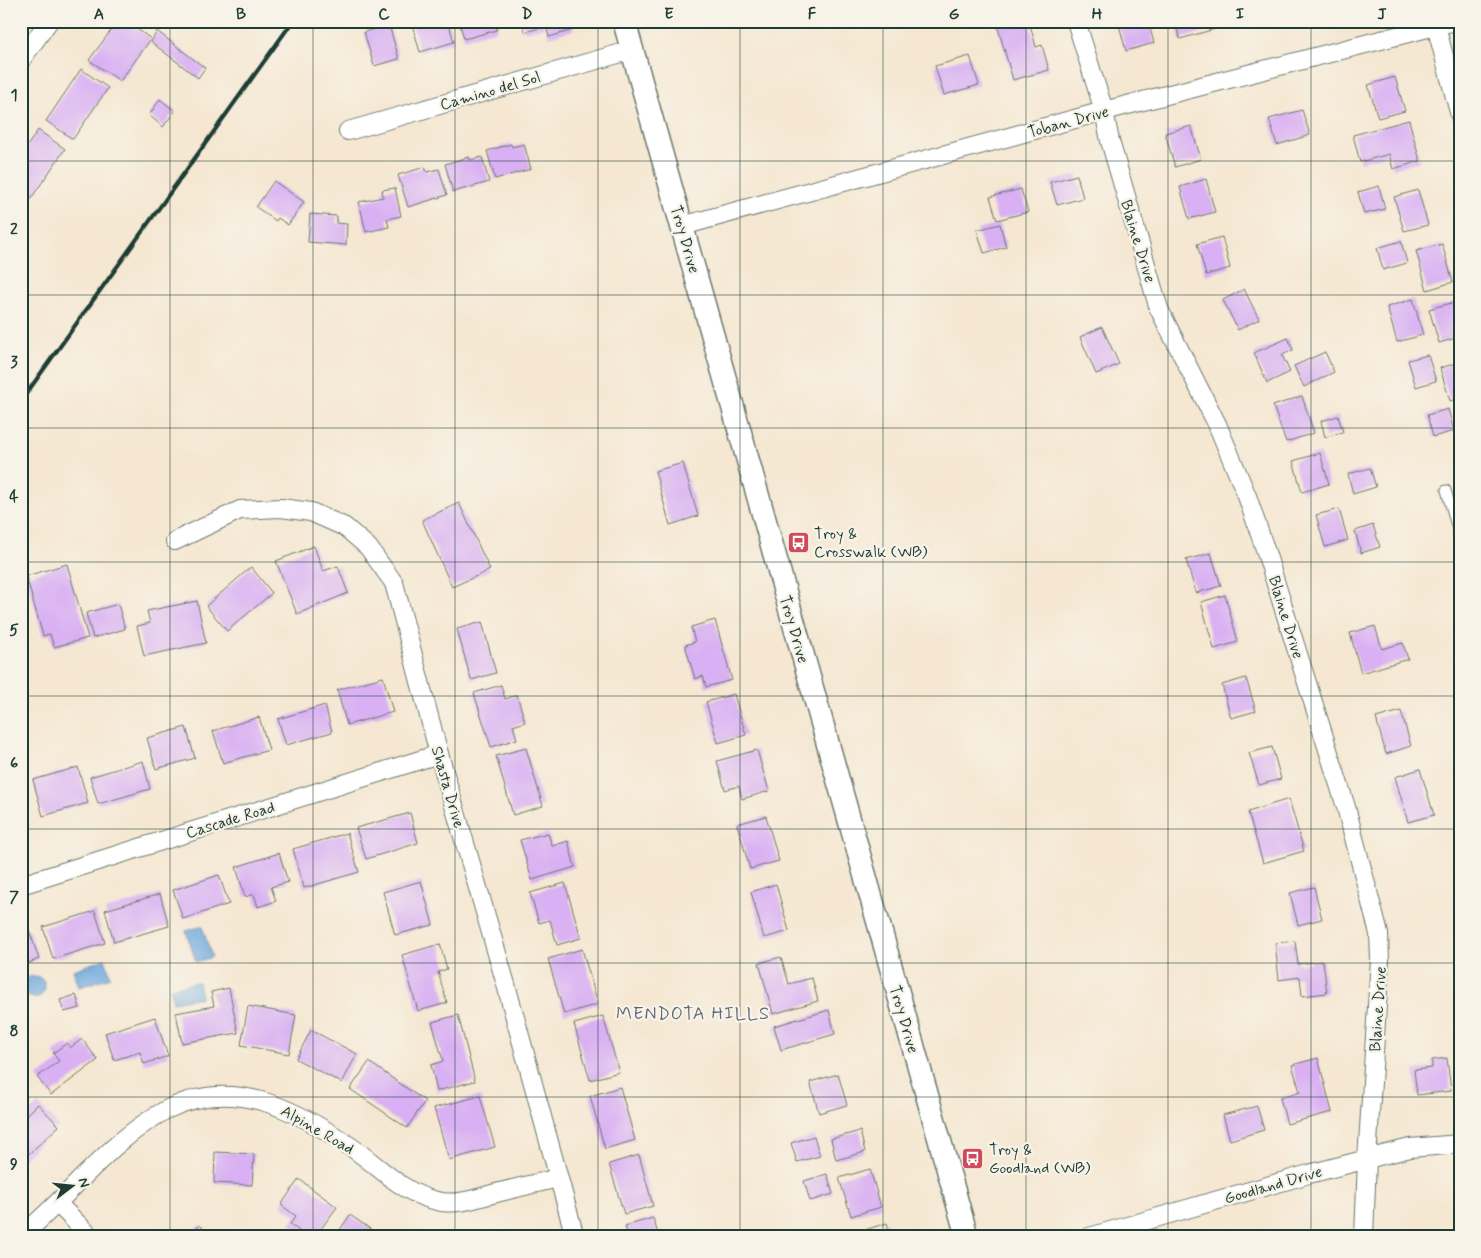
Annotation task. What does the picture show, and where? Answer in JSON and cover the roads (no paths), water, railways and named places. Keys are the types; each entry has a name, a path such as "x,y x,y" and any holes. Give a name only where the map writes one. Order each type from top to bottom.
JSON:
{"street":[{"path":"21,60 49,21"},
{"name":"Troy Drive","path":"624,21 967,1237"},
{"name":"Blaine Drive","path":"1076,21 1104,112 1110,141 1159,309 1217,424 1247,496 1266,549 1346,807 1379,934 1380,960 1367,1158 1364,1237"},
{"name":"Toban Drive","path":"682,226 1104,112 1455,21"},
{"path":"1436,26 1460,116"},
{"name":"Camino del Sol","path":"348,131 632,50"},
{"name":"Shasta Drive","path":"174,540 240,510 281,508 311,512 345,528 368,547 394,584 575,1237"},
{"name":"Cascade Road","path":"21,885 440,754"},
{"name":"Alpine Road","path":"21,1236 58,1204 128,1134 165,1110 189,1099 205,1096 226,1096 259,1100 280,1106 307,1119 354,1149 404,1188 436,1201 458,1203 558,1178"},
{"name":"Goodland Drive","path":"1089,1237 1367,1158 1410,1148 1460,1144"},
{"path":"58,1204 91,1237"}],"lane":[{"path":"1446,490 1460,540"}],"water":[{"path":"202,926 212,957 196,962 186,931"},
{"path":"105,959 111,977 79,987 73,970"},
{"path":"34,976 42,979 45,987 42,995 34,998 26,995 23,987 26,979"},
{"path":"198,982 201,997 173,1002 170,988"}],"railway":[{"path":"21,401 293,21"}],"place":[{"name":"Troy & Crosswalk (WB)","path":"798,542"},
{"name":"Troy & Goodland (WB)","path":"973,1158"}],"district":[{"name":"MENDOTA HILLS","path":"693,1013"}]}
